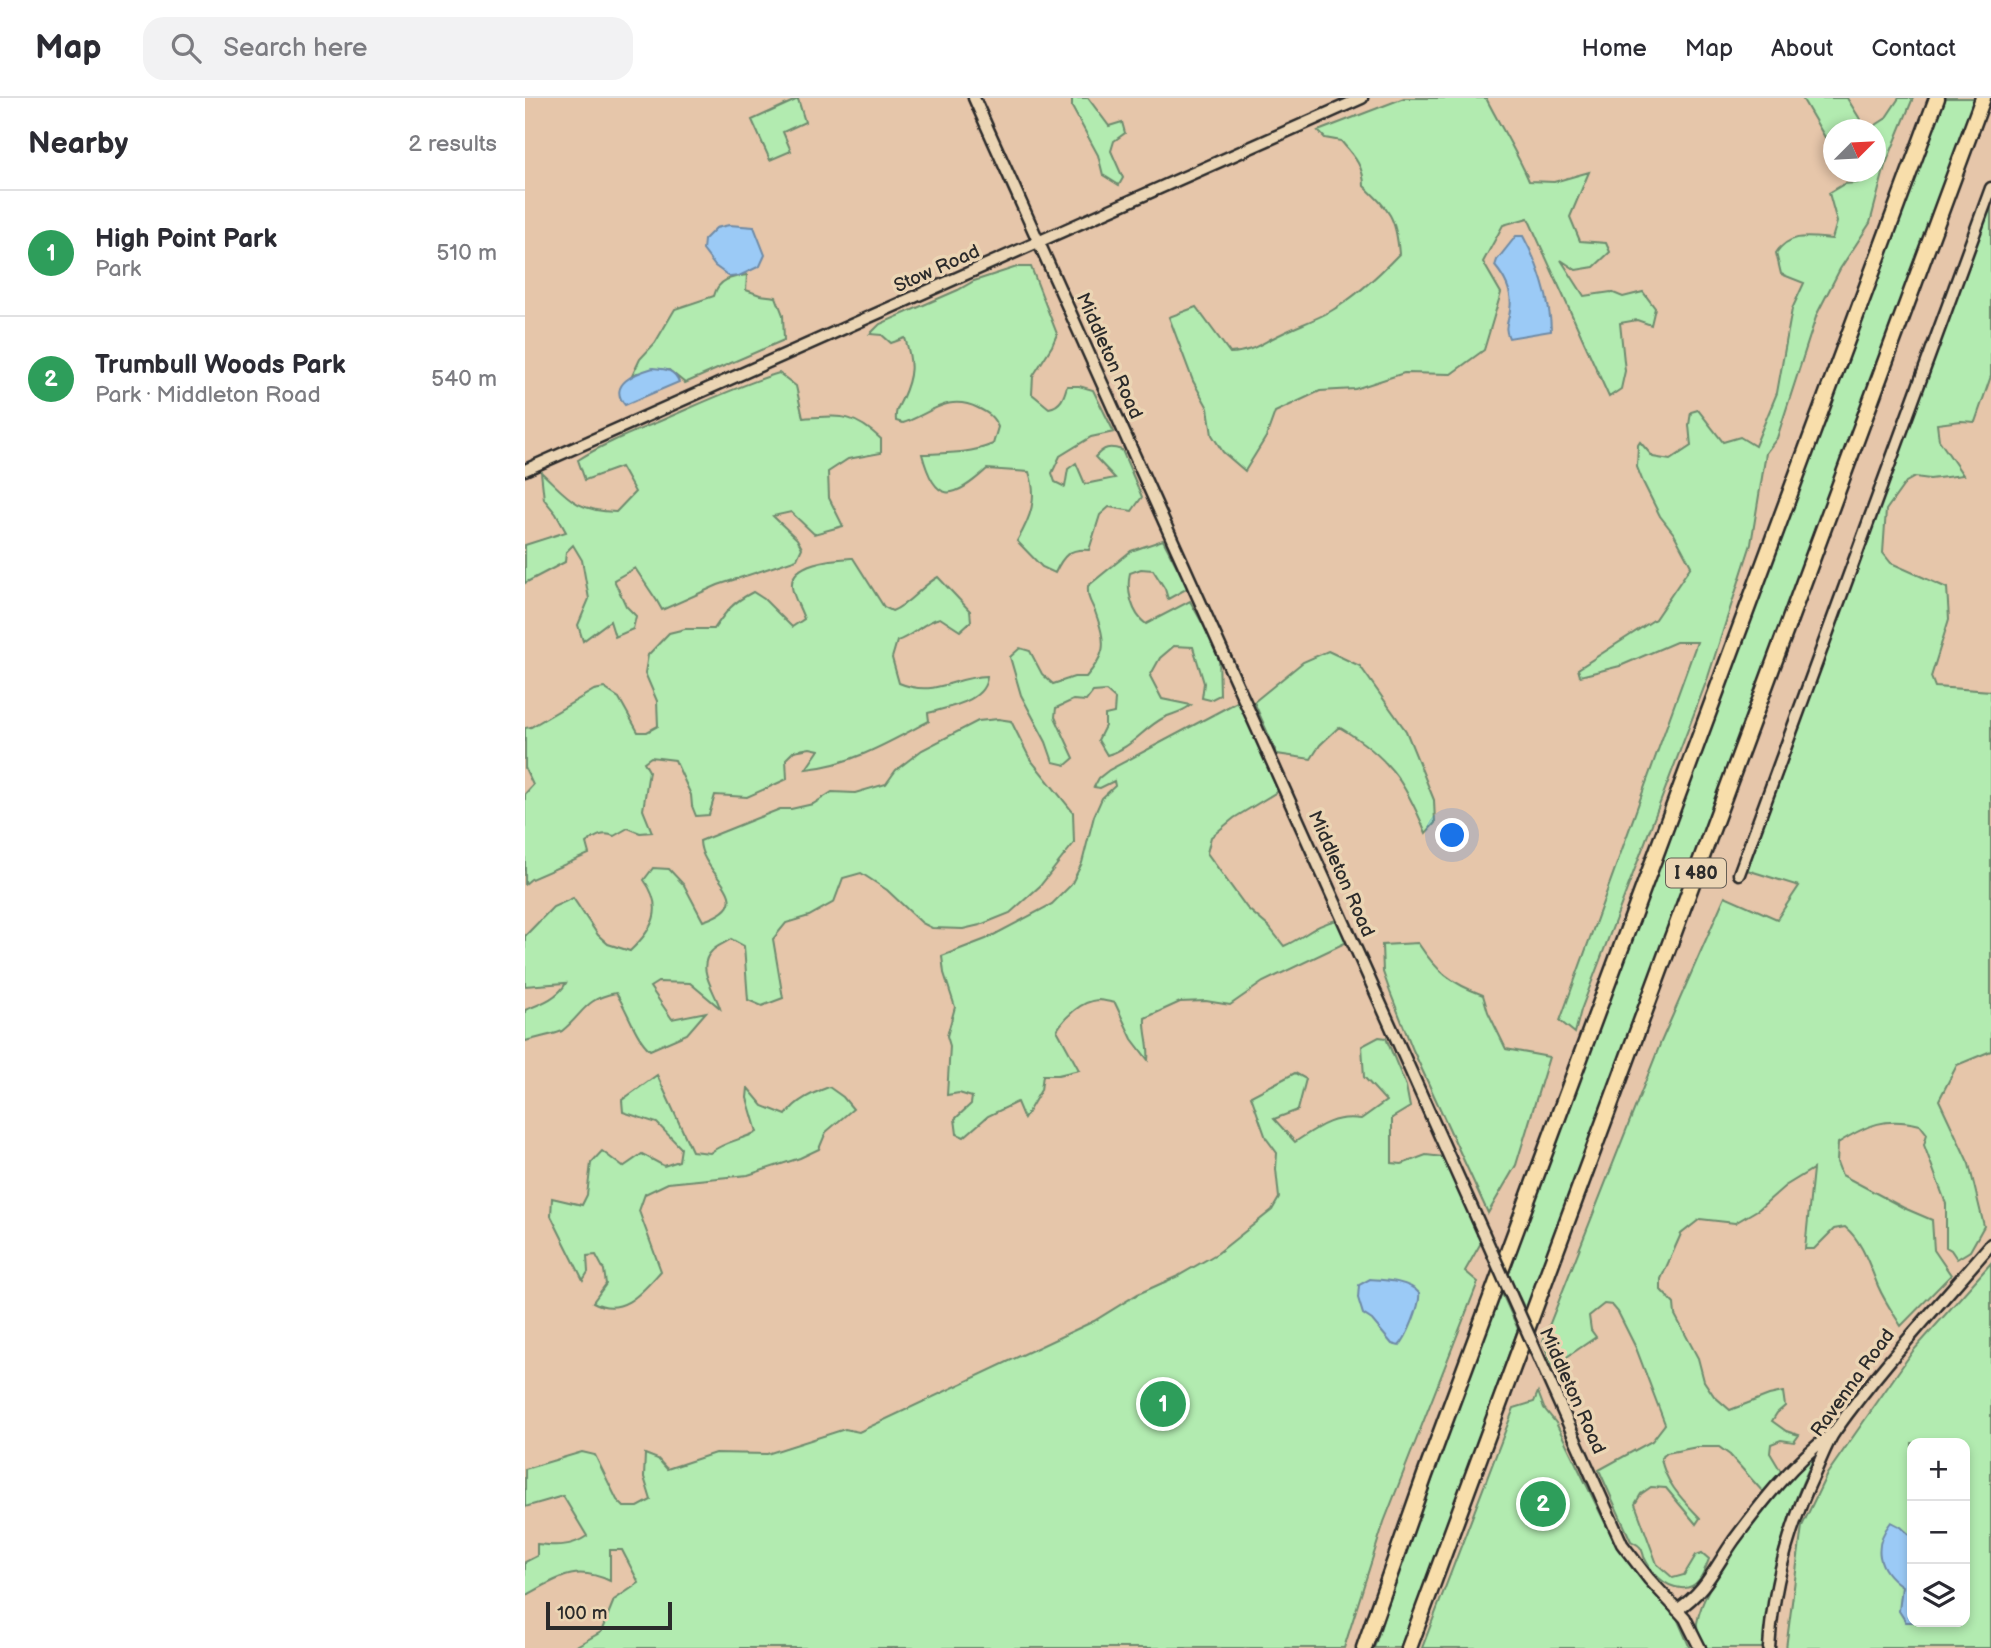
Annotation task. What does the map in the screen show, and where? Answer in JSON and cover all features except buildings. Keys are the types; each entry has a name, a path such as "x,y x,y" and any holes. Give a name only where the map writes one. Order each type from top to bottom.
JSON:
{"highway":[{"name":"I 480","path":"1364,1648 1420,1488 1937,98"},
{"name":"I 480","path":"1409,1648 1983,98"}],"street":[{"name":"Middleton Road","path":"974,98 1622,1544 1637,1565 1685,1618 1700,1648"},
{"name":"Stow Road","path":"525,470 1362,98"},
{"path":"1739,874 1991,188"},
{"name":"Ravenna Road","path":"1769,1648 1776,1585 1787,1541 1802,1500 1833,1433 1898,1349 1991,1244"},
{"path":"1677,1611 1692,1601 1705,1587 1733,1542 1808,1451 1833,1433"}],"green space":[{"path":"1072,98 1088,98 1109,126 1122,122 1125,133 1114,141 1111,151 1123,178 1119,185 1103,175 1098,155 1072,107"},
{"path":"1404,98 1486,98 1529,181 1554,182 1589,172 1570,217 1580,241 1606,243 1610,252 1594,267 1576,270 1561,260 1584,296 1611,292 1623,297 1643,292 1655,308 1651,325 1637,320 1620,323 1625,371 1621,389 1609,397 1528,218 1503,225 1483,262 1501,293 1484,350 1451,374 1404,373 1355,389 1320,391 1275,412 1266,437 1245,471 1223,452 1212,435 1208,408 1193,381 1169,317 1196,307 1230,353 1245,351 1331,311 1375,278 1399,254 1393,223 1386,209 1364,186 1360,167 1350,151 1341,141 1325,138 1318,131"},
{"path":"1802,98 1847,98 1860,119 1823,119 1823,134"},
{"path":"1899,98 1913,98 1886,164 1885,119"},
{"path":"1945,98 1975,98 1526,1311 1508,1274"},
{"path":"798,99 805,122 783,132 791,151 770,160 752,120"},
{"path":"1881,182 1870,223 1840,269 1817,314 1777,438 1766,453 1751,544 1708,677 1581,1010 1575,1033 1560,1021 1697,642 1676,642 1620,666 1580,676 1578,669 1655,619 1691,566 1674,534 1660,516 1643,482 1637,467 1638,445 1640,442 1653,457 1670,460 1691,446 1691,412 1698,410 1723,442 1740,437 1755,446 1777,393 1792,309 1804,283 1781,274 1776,253 1788,242 1801,237 1832,239 1837,222 1829,193 1844,184"},
{"path":"1991,203 1991,376 1975,422 1937,424 1939,440 1963,475 1930,479 1915,477 1906,482 1886,510 1883,553 1891,563 1947,588 1949,619 1931,677 1935,687 1991,691 1991,1051 1957,1065 1939,1100 1969,1164 1984,1226 1970,1251 1957,1259 1946,1247 1946,1204 1924,1145 1927,1134 1920,1125 1887,1122 1868,1127 1838,1143 1837,1162 1842,1175 1932,1220 1934,1250 1951,1275 1901,1326 1880,1291 1861,1247 1845,1227 1834,1229 1814,1249 1805,1249 1813,1169 1785,1186 1759,1209 1735,1223 1700,1219 1681,1234 1661,1279 1661,1290 1674,1304 1675,1315 1698,1358 1704,1381 1714,1396 1730,1410 1783,1392 1785,1406 1772,1421 1786,1431 1799,1435 1794,1442 1781,1440 1771,1444 1770,1453 1782,1473 1763,1492 1730,1455 1719,1447 1697,1447 1667,1453 1661,1458 1671,1483 1700,1518 1696,1524 1666,1488 1651,1487 1641,1494 1635,1504 1657,1564 1673,1578 1684,1575 1696,1555 1702,1553 1709,1559 1696,1583 1687,1588 1675,1587 1654,1573 1641,1548 1631,1541 1599,1470 1652,1441 1665,1424 1636,1348 1618,1312 1612,1305 1604,1304 1589,1316 1591,1330 1596,1337 1552,1367 1543,1341 1661,1042 1725,896 1777,919 1799,886 1747,870"},
{"path":"1017,267 1031,267 1057,334 1033,376 1032,394 1049,408 1061,400 1067,386 1093,390 1114,432 1091,437 1060,456 1052,473 1055,482 1065,487 1068,469 1076,463 1085,484 1115,478 1095,457 1104,449 1114,448 1122,450 1142,497 1132,511 1109,507 1100,515 1089,550 1076,550 1067,554 1055,573 1042,567 1017,541 1032,507 1033,490 1029,472 987,469 964,487 954,492 946,492 939,489 927,470 922,454 967,451 993,444 998,427 994,420 978,408 957,403 939,407 903,423 896,421 896,412 910,376 905,338 891,343 882,335 870,334 880,324 974,281"},
{"path":"747,275 746,290 776,297 783,315 784,340 685,383 669,370 637,373 632,376 640,359 655,343 675,309 714,296 722,282"},
{"path":"779,373 796,386 803,418 853,420 881,439 881,453 848,459 828,472 829,498 843,526 814,534 791,512 773,516 797,539 802,548 797,559 718,585 662,610 635,568 614,580 626,606 636,616 633,629 615,637 610,621 583,641 578,625 589,599 582,560 573,545 566,552 565,562 525,583 525,545 566,532 544,499 541,472 566,496 582,506 616,512 635,492 621,467 585,480 578,460 622,437 736,388"},
{"path":"1163,540 1188,588 1168,599 1153,570 1141,569 1130,573 1130,594 1134,608 1146,624 1190,601 1219,653 1220,695 1210,700 1202,698 1204,683 1193,647 1174,646 1160,658 1150,676 1162,699 1191,705 1165,717 1123,748 1107,755 1098,740 1105,726 1105,715 1114,713 1115,699 1106,691 1093,692 1086,701 1073,700 1056,708 1055,717 1074,758 1066,765 1053,762 1046,742 1021,695 1010,657 1020,648 1030,651 1042,674 1053,684 1074,677 1086,677 1100,656 1103,642 1088,596 1088,586 1131,551"},
{"path":"853,558 884,607 892,611 938,577 970,611 971,621 960,631 940,618 897,641 892,658 899,683 933,688 987,676 980,692 965,702 928,713 929,721 870,751 839,763 806,769 819,750 810,748 794,751 786,759 787,779 747,797 715,795 709,815 696,816 691,795 675,760 651,757 644,762 649,771 643,810 652,832 640,833 628,828 614,836 599,835 586,843 589,854 525,884 525,794 533,785 525,768 525,728 594,690 604,688 619,698 638,732 647,732 658,726 657,701 645,673 648,655 669,633 685,629 714,629 730,607 753,592 764,599 792,627 804,619 792,587 793,578 798,572 815,563"},
{"path":"1328,651 1360,666 1406,731 1434,800 1435,823 1426,833 1410,798 1393,771 1371,749 1339,727 1320,745 1311,759 1277,754 1254,702 1303,662"},
{"path":"1239,701 1280,790 1234,818 1211,837 1207,853 1247,908 1269,927 1284,946 1337,920 1347,942 1263,982 1230,1005 1206,1001 1180,1002 1145,1018 1148,1060 1132,1039 1115,1003 1098,1000 1086,1003 1069,1015 1057,1030 1079,1070 1043,1075 1041,1090 1024,1119 1017,1102 988,1116 964,1137 957,1134 955,1119 971,1104 972,1097 959,1093 947,1095 950,1046 947,1036 955,1007 944,973 942,956 986,939 1052,904 1071,885 1082,863 1094,816 1102,798 1115,786 1114,781 1100,788 1094,787 1099,778 1109,770"},
{"path":"978,721 1011,721 1030,759 1073,812 1074,843 1040,886 1010,913 963,929 932,928 922,923 887,890 861,873 843,878 834,902 809,916 786,923 773,939 783,998 762,1006 748,1000 744,946 731,939 714,949 705,964 720,1008 690,983 658,982 650,987 672,1019 706,1012 687,1034 650,1050 640,1038 616,993 591,1003 562,1031 525,1041 525,1010 553,997 566,983 525,986 525,936 553,907 573,898 598,935 608,944 630,951 650,927 655,909 654,900 644,880 653,868 669,869 684,885 703,921 720,913 728,905 729,896 709,866 700,841 780,809 813,804 832,792 855,793 886,784 896,770 922,750"},
{"path":"1418,943 1446,975 1483,995 1506,1049 1549,1057 1516,1165 1488,1213 1413,1050 1383,972 1382,945"},
{"path":"1379,1037 1386,1038 1406,1086 1410,1107 1392,1118 1392,1163 1402,1164 1426,1155 1443,1157 1482,1241 1465,1271 1478,1282 1384,1522 1344,1648 573,1648 601,1632 614,1600 639,1583 622,1550 610,1550 610,1581 597,1576 576,1574 556,1579 525,1596 525,1562 537,1556 537,1544 569,1544 587,1536 563,1496 525,1507 525,1469 582,1452 595,1455 617,1500 624,1507 638,1507 651,1500 644,1477 645,1454 658,1459 667,1469 715,1453 767,1454 845,1429 859,1432 1094,1321 1138,1294 1178,1276 1218,1253 1272,1210 1279,1198 1277,1153 1266,1138 1251,1096 1295,1073 1306,1079 1298,1110 1274,1119 1295,1142 1334,1121 1361,1119 1386,1101 1364,1077 1362,1046"},
{"path":"657,1075 692,1151 710,1153 757,1132 747,1098 748,1088 763,1106 786,1115 800,1101 829,1087 853,1109 826,1132 819,1149 800,1158 748,1175 668,1183 645,1194 639,1211 661,1271 631,1300 614,1307 604,1306 593,1302 606,1284 604,1270 596,1255 587,1256 588,1272 583,1280 551,1216 552,1198 582,1205 587,1195 591,1163 602,1151 623,1167 642,1154 664,1166 679,1161 681,1148 657,1123 623,1112 622,1100"},
{"path":"1991,1263 1991,1648 1786,1648 1802,1526 1827,1474 1913,1351"},
{"path":"1501,1291 1518,1329 1402,1648 1374,1648 1405,1553"},
{"path":"1538,1392 1618,1549 1644,1583 1677,1618 1690,1648 1422,1648 1514,1408 1534,1402"},
{"path":"1807,1458 1812,1460 1811,1464 1792,1508 1773,1577 1765,1648 1705,1648 1697,1623 1713,1582 1743,1536"}],"water":[{"path":"729,225 754,227 765,255 760,266 739,276 730,277 715,266 703,250 704,240 716,228"},
{"path":"1516,236 1523,236 1538,269 1549,307 1551,331 1509,338 1506,327 1511,304 1509,292 1495,266"},
{"path":"653,368 672,372 679,382 625,405 620,398 621,385 632,376"},
{"path":"1370,1279 1403,1284 1419,1293 1413,1321 1399,1346 1392,1344 1372,1320 1363,1314 1358,1298 1359,1285"},
{"path":"1891,1522 1907,1532 1907,1622 1899,1611 1902,1586 1887,1572 1880,1557 1881,1540"}],"place":[{"name":"High Point Park","path":"1163,1404"},
{"name":"Trumbull Woods Park","path":"1543,1504"}]}
